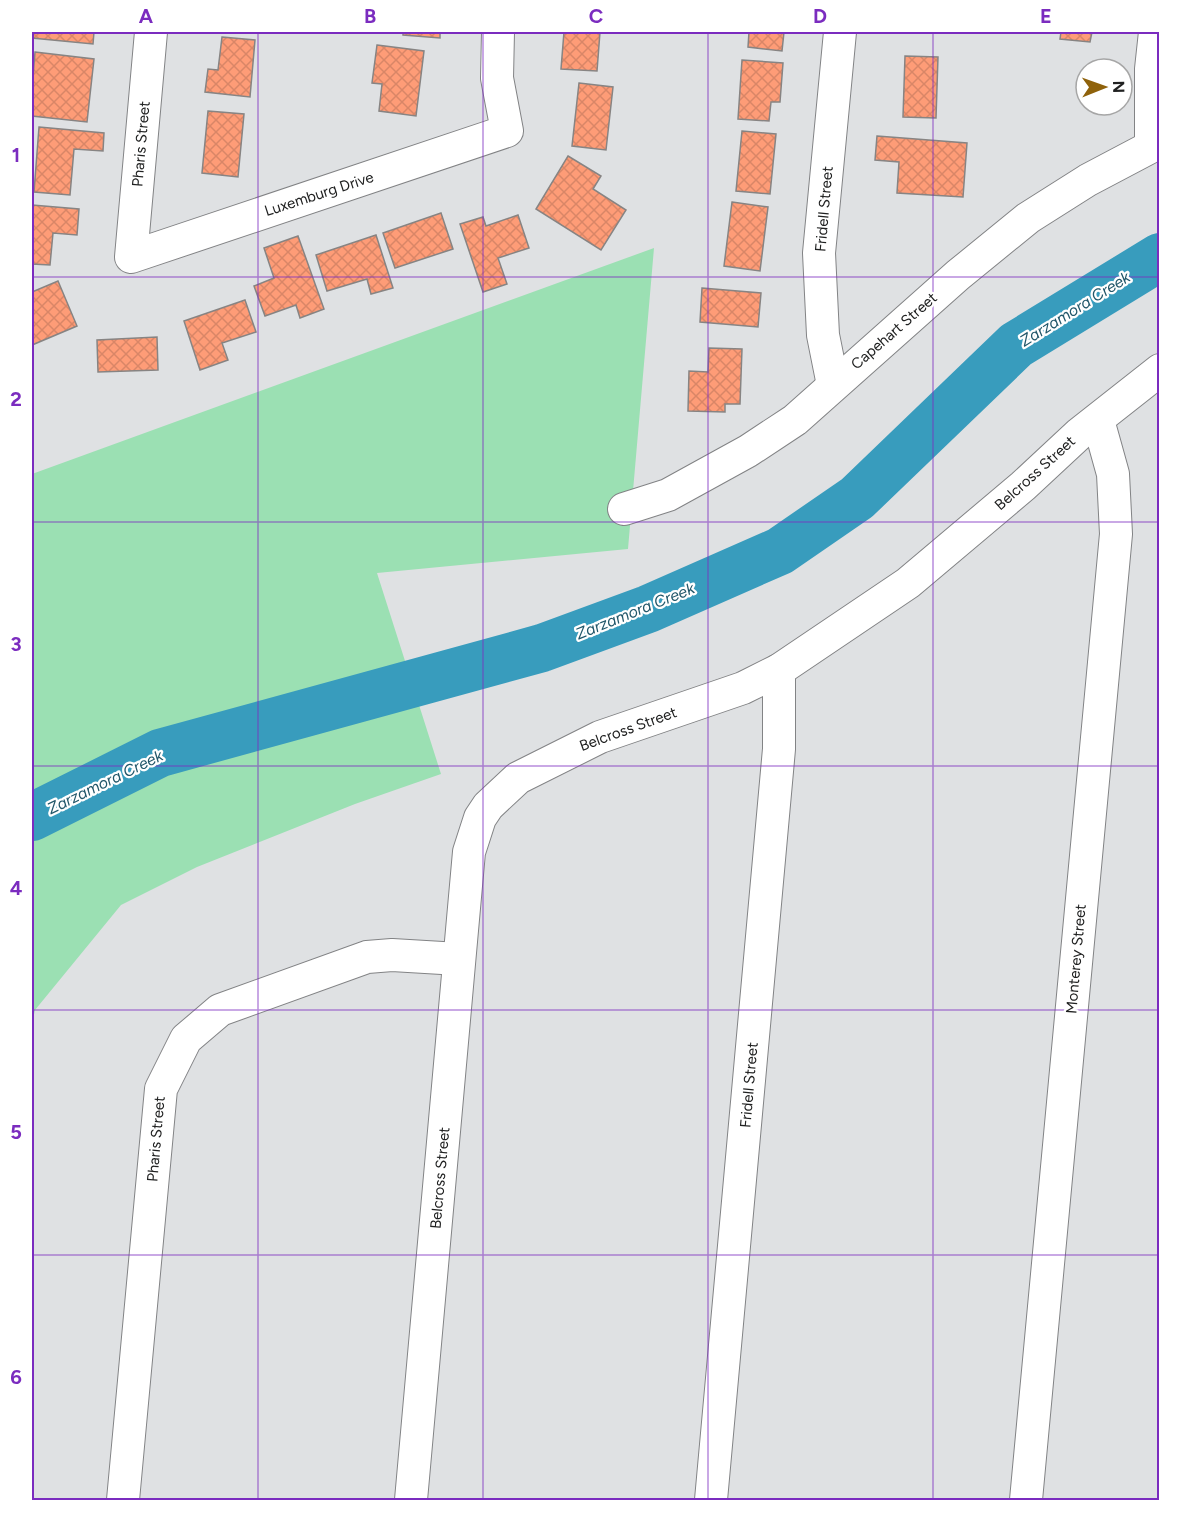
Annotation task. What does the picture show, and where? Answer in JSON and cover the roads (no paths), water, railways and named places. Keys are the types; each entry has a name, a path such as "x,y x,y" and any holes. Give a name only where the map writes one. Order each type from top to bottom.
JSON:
{"street":[{"name":"Pharis Street","path":"130,257 151,32"},
{"name":"Luxemburg Drive","path":"130,257 507,131 497,78 498,32"},
{"name":"Fridell Street","path":"832,385 823,335 819,253 840,32"},
{"path":"1155,32 1152,69 1155,144"},
{"name":"Capehart Street","path":"624,509 668,495 748,451 795,420 957,275 1028,218 1088,180 1155,144"},
{"name":"Belcross Street","path":"411,1500 469,852 480,818 488,806 518,778 600,737 743,688 779,670 908,583 1023,486 1080,433 1125,395 1160,370"},
{"name":"Monterey Street","path":"1026,1500 1116,534 1113,474 1098,420"},
{"name":"Fridell Street","path":"711,1500 779,749 779,670"},
{"name":"Pharis Street","path":"123,1500 161,1089 186,1039 220,1010 367,957 392,955 459,959"}],"waterway":[{"name":"Zarzamora Creek","path":"32,817 160,753 542,648 648,609 780,551 857,498 1016,345 1160,257"}]}
